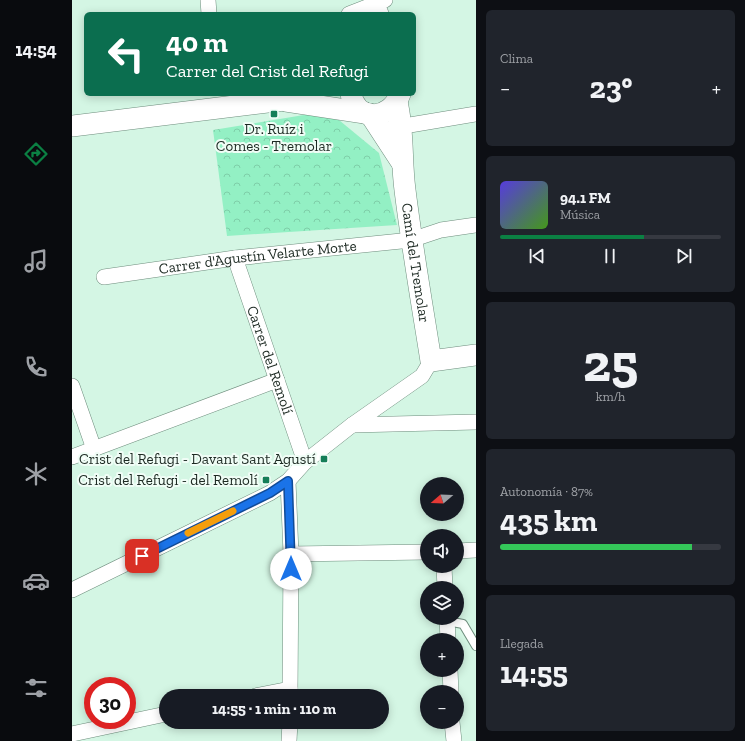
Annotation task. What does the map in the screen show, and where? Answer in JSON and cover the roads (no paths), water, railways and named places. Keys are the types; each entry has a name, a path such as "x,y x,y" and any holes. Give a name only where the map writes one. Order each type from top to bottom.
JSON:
{"street":[{"path":"208,0 209,12"},
{"path":"357,12 376,7"},
{"path":"72,126 284,100 297,96"},
{"name":"Camí del Tremolar","path":"352,96 357,107 372,119 402,164"},
{"path":"372,119 391,109 398,98"},
{"name":"Camí del Tremolar","path":"398,98 405,125 402,164 411,240 431,361"},
{"path":"284,100 405,125 476,114"},
{"name":"Carrer d'Agustín Velarte Morte","path":"104,277 234,258 411,240 441,230 476,225"},
{"name":"Carrer del Remolí","path":"234,258 305,462"},
{"path":"72,590 270,493 288,481 305,462 352,425 422,376 431,361 476,355"},
{"path":"72,457 277,380"},
{"path":"72,386 94,448"},
{"path":"352,425 476,422"},
{"path":"288,481 291,554 290,689"},
{"path":"464,551 476,550"},
{"path":"291,554 420,552"},
{"path":"72,734 159,715"},
{"path":"289,741 290,729"},
{"path":"453,729 454,741"}],"lane":[{"path":"464,625 476,646"}],"place":[{"name":"Dr. Ruíz i Comes - Tremolar","path":"274,114"},
{"name":"Crist del Refugi - Davant Sant Agustí","path":"324,459"},
{"name":"Crist del Refugi - del Remolí","path":"266,480"}]}
